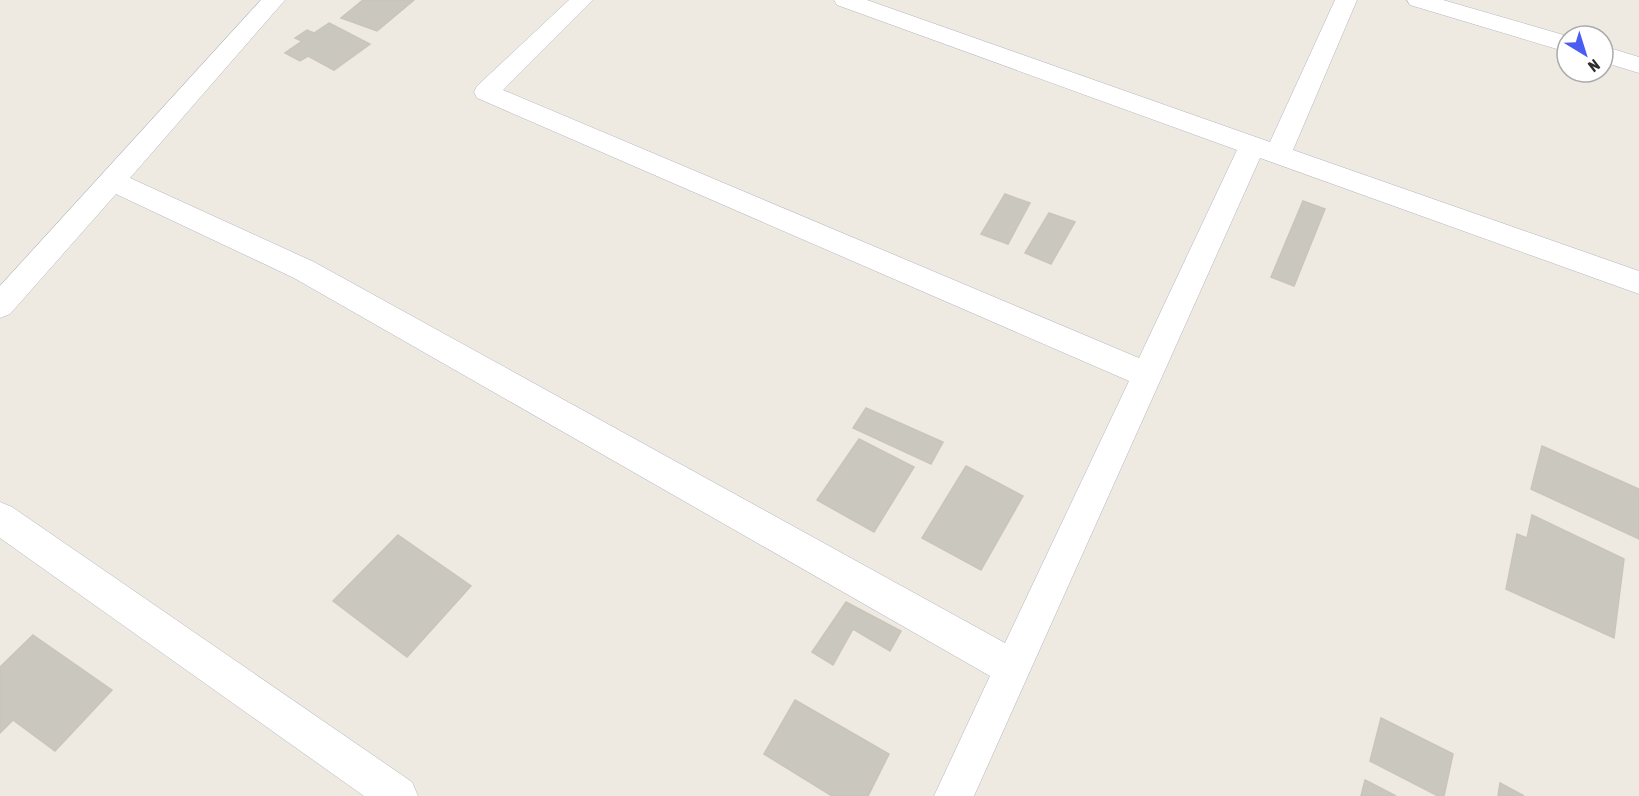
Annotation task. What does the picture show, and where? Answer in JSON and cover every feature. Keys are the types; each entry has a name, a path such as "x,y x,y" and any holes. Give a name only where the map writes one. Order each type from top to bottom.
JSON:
{"street":[{"path":"0,306 274,0"},
{"path":"582,0 486,92 1148,375"},
{"path":"845,0 1639,283"},
{"path":"954,796 1148,375 1265,148 1346,0"},
{"path":"1418,0 1555,40"},
{"path":"1615,58 1639,65"},
{"path":"111,181 304,270 1013,668"},
{"path":"0,518 398,796"}],"building":[{"path":"363,0 414,0 377,31 341,18"},
{"path":"329,23 370,44 334,70 308,56 300,61 285,53 302,41 295,38 307,30 314,33"},
{"path":"1005,194 1030,203 1008,244 981,234"},
{"path":"1303,201 1325,209 1294,286 1271,277"},
{"path":"1049,213 1075,222 1051,264 1025,253"},
{"path":"866,408 943,442 931,464 853,428"},
{"path":"859,439 914,467 874,532 817,500"},
{"path":"1542,446 1639,489 1639,539 1531,489"},
{"path":"966,466 1023,496 981,570 922,538"},
{"path":"1532,515 1624,559 1614,638 1506,589 1517,534 1527,538"},
{"path":"398,535 471,586 407,657 333,601"},
{"path":"846,602 901,631 890,651 853,629 833,665 812,652"},
{"path":"33,635 112,690 55,751 13,720 0,733 0,667"},
{"path":"795,700 889,754 868,796 832,796 764,754"},
{"path":"1381,718 1453,754 1444,796 1438,796 1370,761"},
{"path":"1365,780 1396,796 1361,796"},
{"path":"1500,783 1524,796 1498,796"}]}
